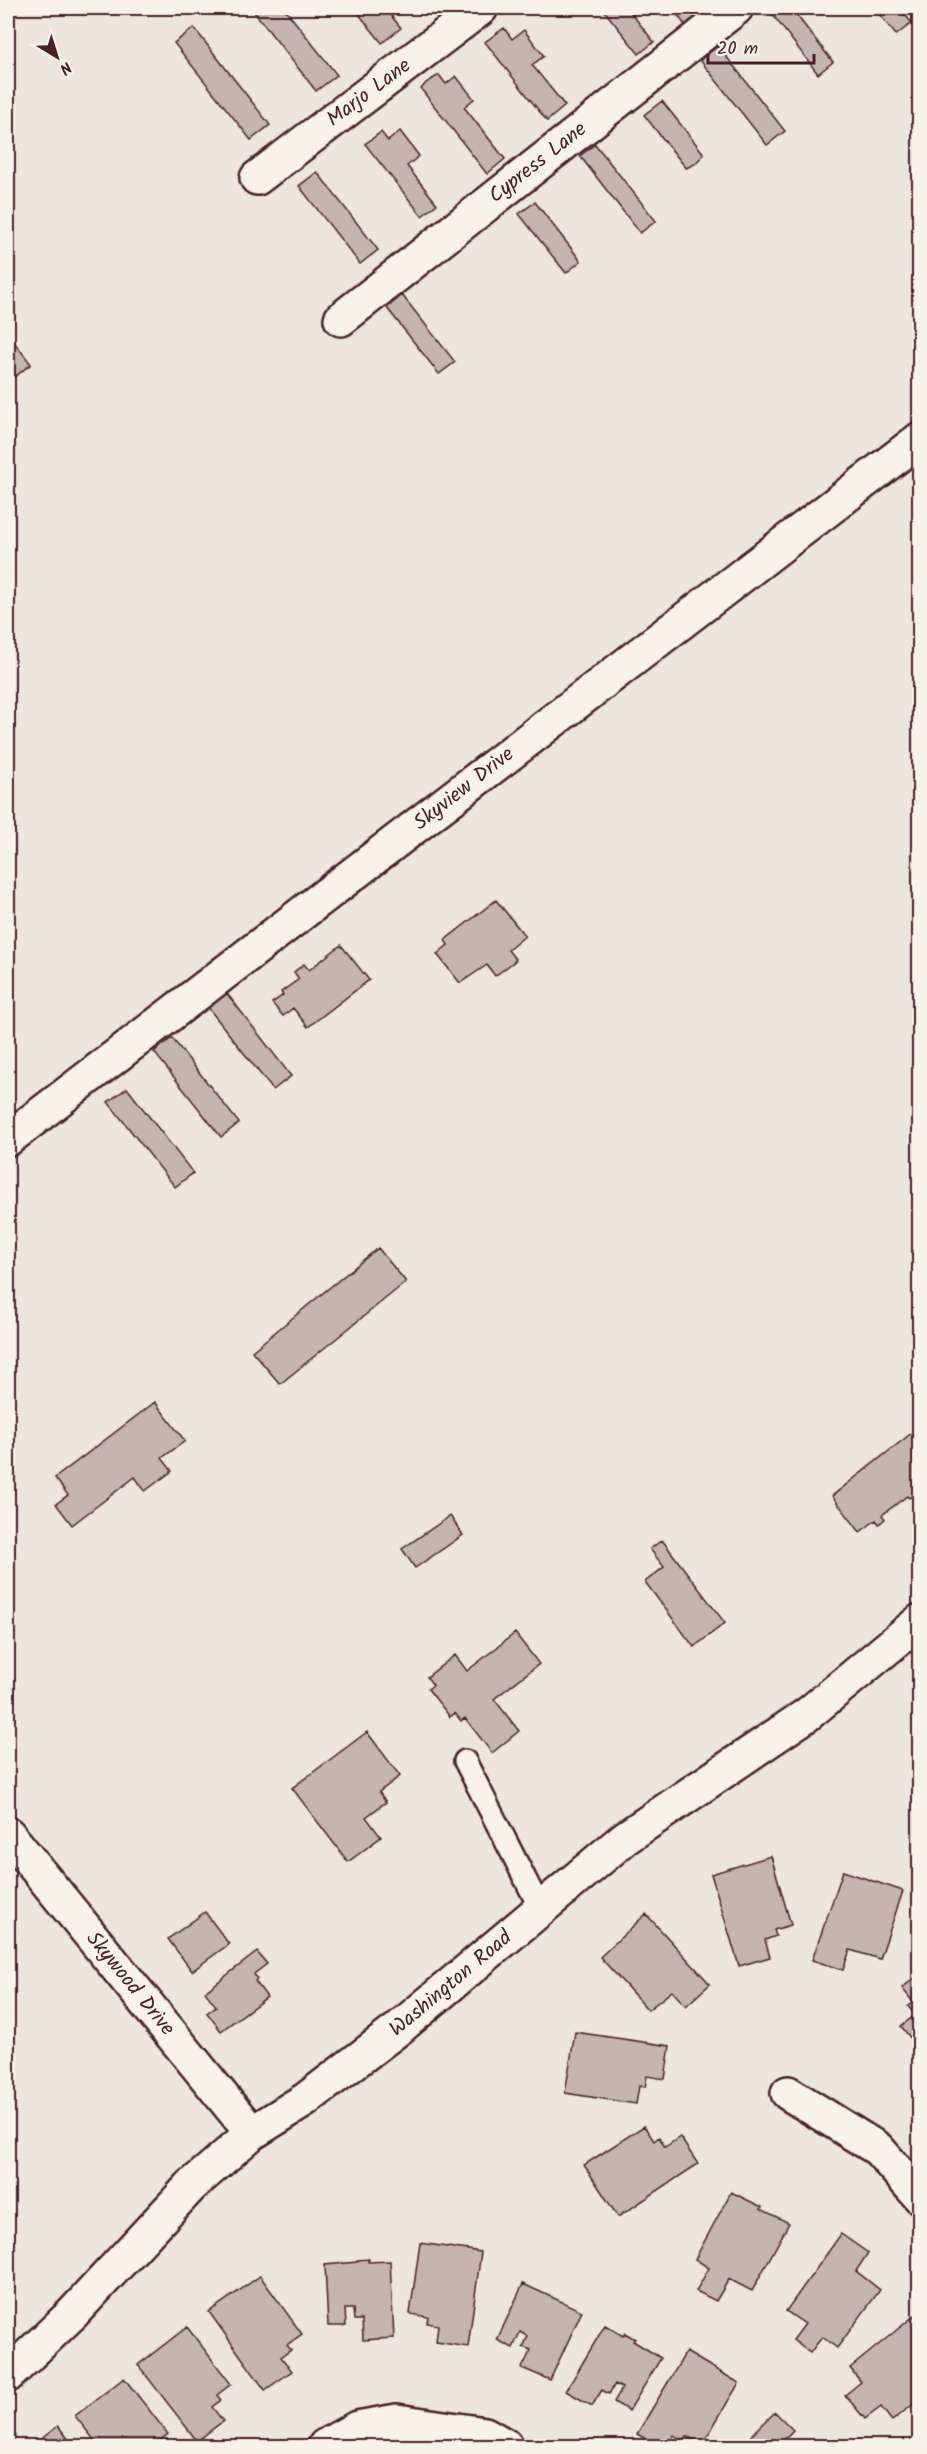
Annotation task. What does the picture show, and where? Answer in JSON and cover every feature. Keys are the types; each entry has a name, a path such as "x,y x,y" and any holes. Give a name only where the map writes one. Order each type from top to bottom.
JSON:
{"street":[{"name":"Marjo Lane","path":"256,178 481,8"},
{"name":"Cypress Lane","path":"341,319 736,8"},
{"name":"Skyview Drive","path":"8,1138 920,439"},
{"name":"Washington Road","path":"8,2375 73,2313 191,2186 252,2133 305,2100 398,2029 625,1838 808,1714 920,1621"},
{"name":"Skywood Drive","path":"8,1834 252,2133"},
{"path":"788,2093 878,2149 920,2197"},
{"path":"325,2446 357,2428 397,2421 485,2434 506,2446"}],"lane":[{"path":"465,1761 540,1908"}],"building":[{"path":"251,8 284,8 337,75 316,91"},
{"path":"354,8 385,8 401,28 382,43"},
{"path":"602,8 627,8 654,42 639,54"},
{"path":"672,8 701,8 703,11 685,25"},
{"path":"780,8 791,8 833,62 818,74 772,14"},
{"path":"874,8 899,8 912,23 896,35"},
{"path":"194,28 270,125 251,140 174,43"},
{"path":"504,28 512,39 524,30 544,56 532,65 565,106 547,121 485,42"},
{"path":"718,46 785,131 767,145 700,60"},
{"path":"439,75 446,84 456,76 474,99 464,107 505,159 487,174 421,89"},
{"path":"662,101 704,154 695,164 686,168 644,115"},
{"path":"400,131 419,156 407,166 437,204 422,216 365,144 381,132 388,141"},
{"path":"595,144 656,221 640,233 580,156"},
{"path":"317,172 378,250 360,264 299,186"},
{"path":"535,202 581,261 566,273 519,214"},
{"path":"402,295 455,362 439,374 387,308"},
{"path":"8,334 31,364 8,382"},
{"path":"496,900 525,936 508,950 516,960 495,976 487,965 460,983 437,954 448,945 445,940"},
{"path":"341,945 369,980 308,1027 293,1008 283,1016 272,1003 283,995 281,992 299,979 294,972 304,964 309,970"},
{"path":"225,991 291,1076 273,1090 206,1005"},
{"path":"172,1038 239,1123 221,1137 154,1052"},
{"path":"127,1088 193,1173 175,1187 108,1102"},
{"path":"378,1248 406,1282 280,1384 252,1351"},
{"path":"155,1402 185,1441 162,1458 172,1471 145,1491 135,1477 72,1525 56,1504 68,1495 55,1478"},
{"path":"913,1432 920,1441 920,1490 909,1498 907,1496 882,1515 885,1519 879,1524 876,1520 860,1532 832,1496"},
{"path":"450,1516 463,1535 415,1568 402,1549"},
{"path":"662,1540 725,1623 694,1647 645,1582 664,1567 650,1549"},
{"path":"515,1633 539,1664 494,1699 519,1731 492,1753 465,1718 461,1721 455,1713 450,1717 428,1689 433,1685 427,1677 455,1655 467,1671"},
{"path":"367,1732 400,1776 379,1792 386,1802 366,1817 381,1837 348,1862 292,1788"},
{"path":"771,1856 791,1925 774,1930 776,1936 765,1940 770,1957 739,1966 711,1874"},
{"path":"843,1871 903,1891 880,1959 850,1950 843,1970 812,1960"},
{"path":"205,1912 229,1944 192,1971 168,1939"},
{"path":"646,1914 710,1984 686,2006 672,1991 648,2010 600,1957"},
{"path":"257,1952 267,1964 254,1974 257,1979 255,1981 267,1997 221,2031 207,2013 216,2006 205,1992"},
{"path":"920,1974 920,2050 901,2026 915,2015 908,2006 913,2002 902,1988"},
{"path":"575,2032 670,2046 665,2079 647,2076 645,2087 639,2086 636,2104 565,2093"},
{"path":"644,2126 654,2141 659,2137 665,2147 680,2137 698,2164 618,2217 584,2165"},
{"path":"731,2192 789,2223 752,2291 729,2279 716,2301 696,2291 709,2268 695,2259"},
{"path":"841,2234 868,2253 856,2271 880,2290 837,2348 822,2337 810,2353 793,2340 805,2324 786,2311"},
{"path":"420,2243 481,2252 468,2347 436,2342 438,2325 427,2323 428,2317 410,2314"},
{"path":"369,2259 368,2262 390,2261 394,2338 363,2340 362,2320 354,2320 353,2309 345,2309 346,2326 328,2326 325,2265"},
{"path":"260,2276 302,2334 287,2345 291,2350 281,2357 292,2371 265,2390 209,2312"},
{"path":"523,2284 582,2311 550,2380 522,2368 531,2350 523,2347 528,2336 520,2332 513,2348 497,2340"},
{"path":"920,2311 920,2399 892,2421 881,2407 865,2419 845,2395 861,2382 850,2368"},
{"path":"605,2325 623,2336 625,2333 635,2339 633,2341 661,2358 629,2411 614,2402 622,2388 615,2384 609,2394 602,2390 592,2406 566,2391"},
{"path":"187,2327 231,2384 217,2395 221,2400 212,2407 223,2421 197,2441 138,2365"},
{"path":"686,2352 739,2383 702,2445 687,2436 683,2441 674,2435 668,2446 657,2446 637,2434"},
{"path":"124,2378 168,2434 155,2446 99,2446 75,2416"},
{"path":"775,2412 793,2430 780,2444 782,2446 741,2446"},
{"path":"58,2426 74,2446 32,2446"}]}
